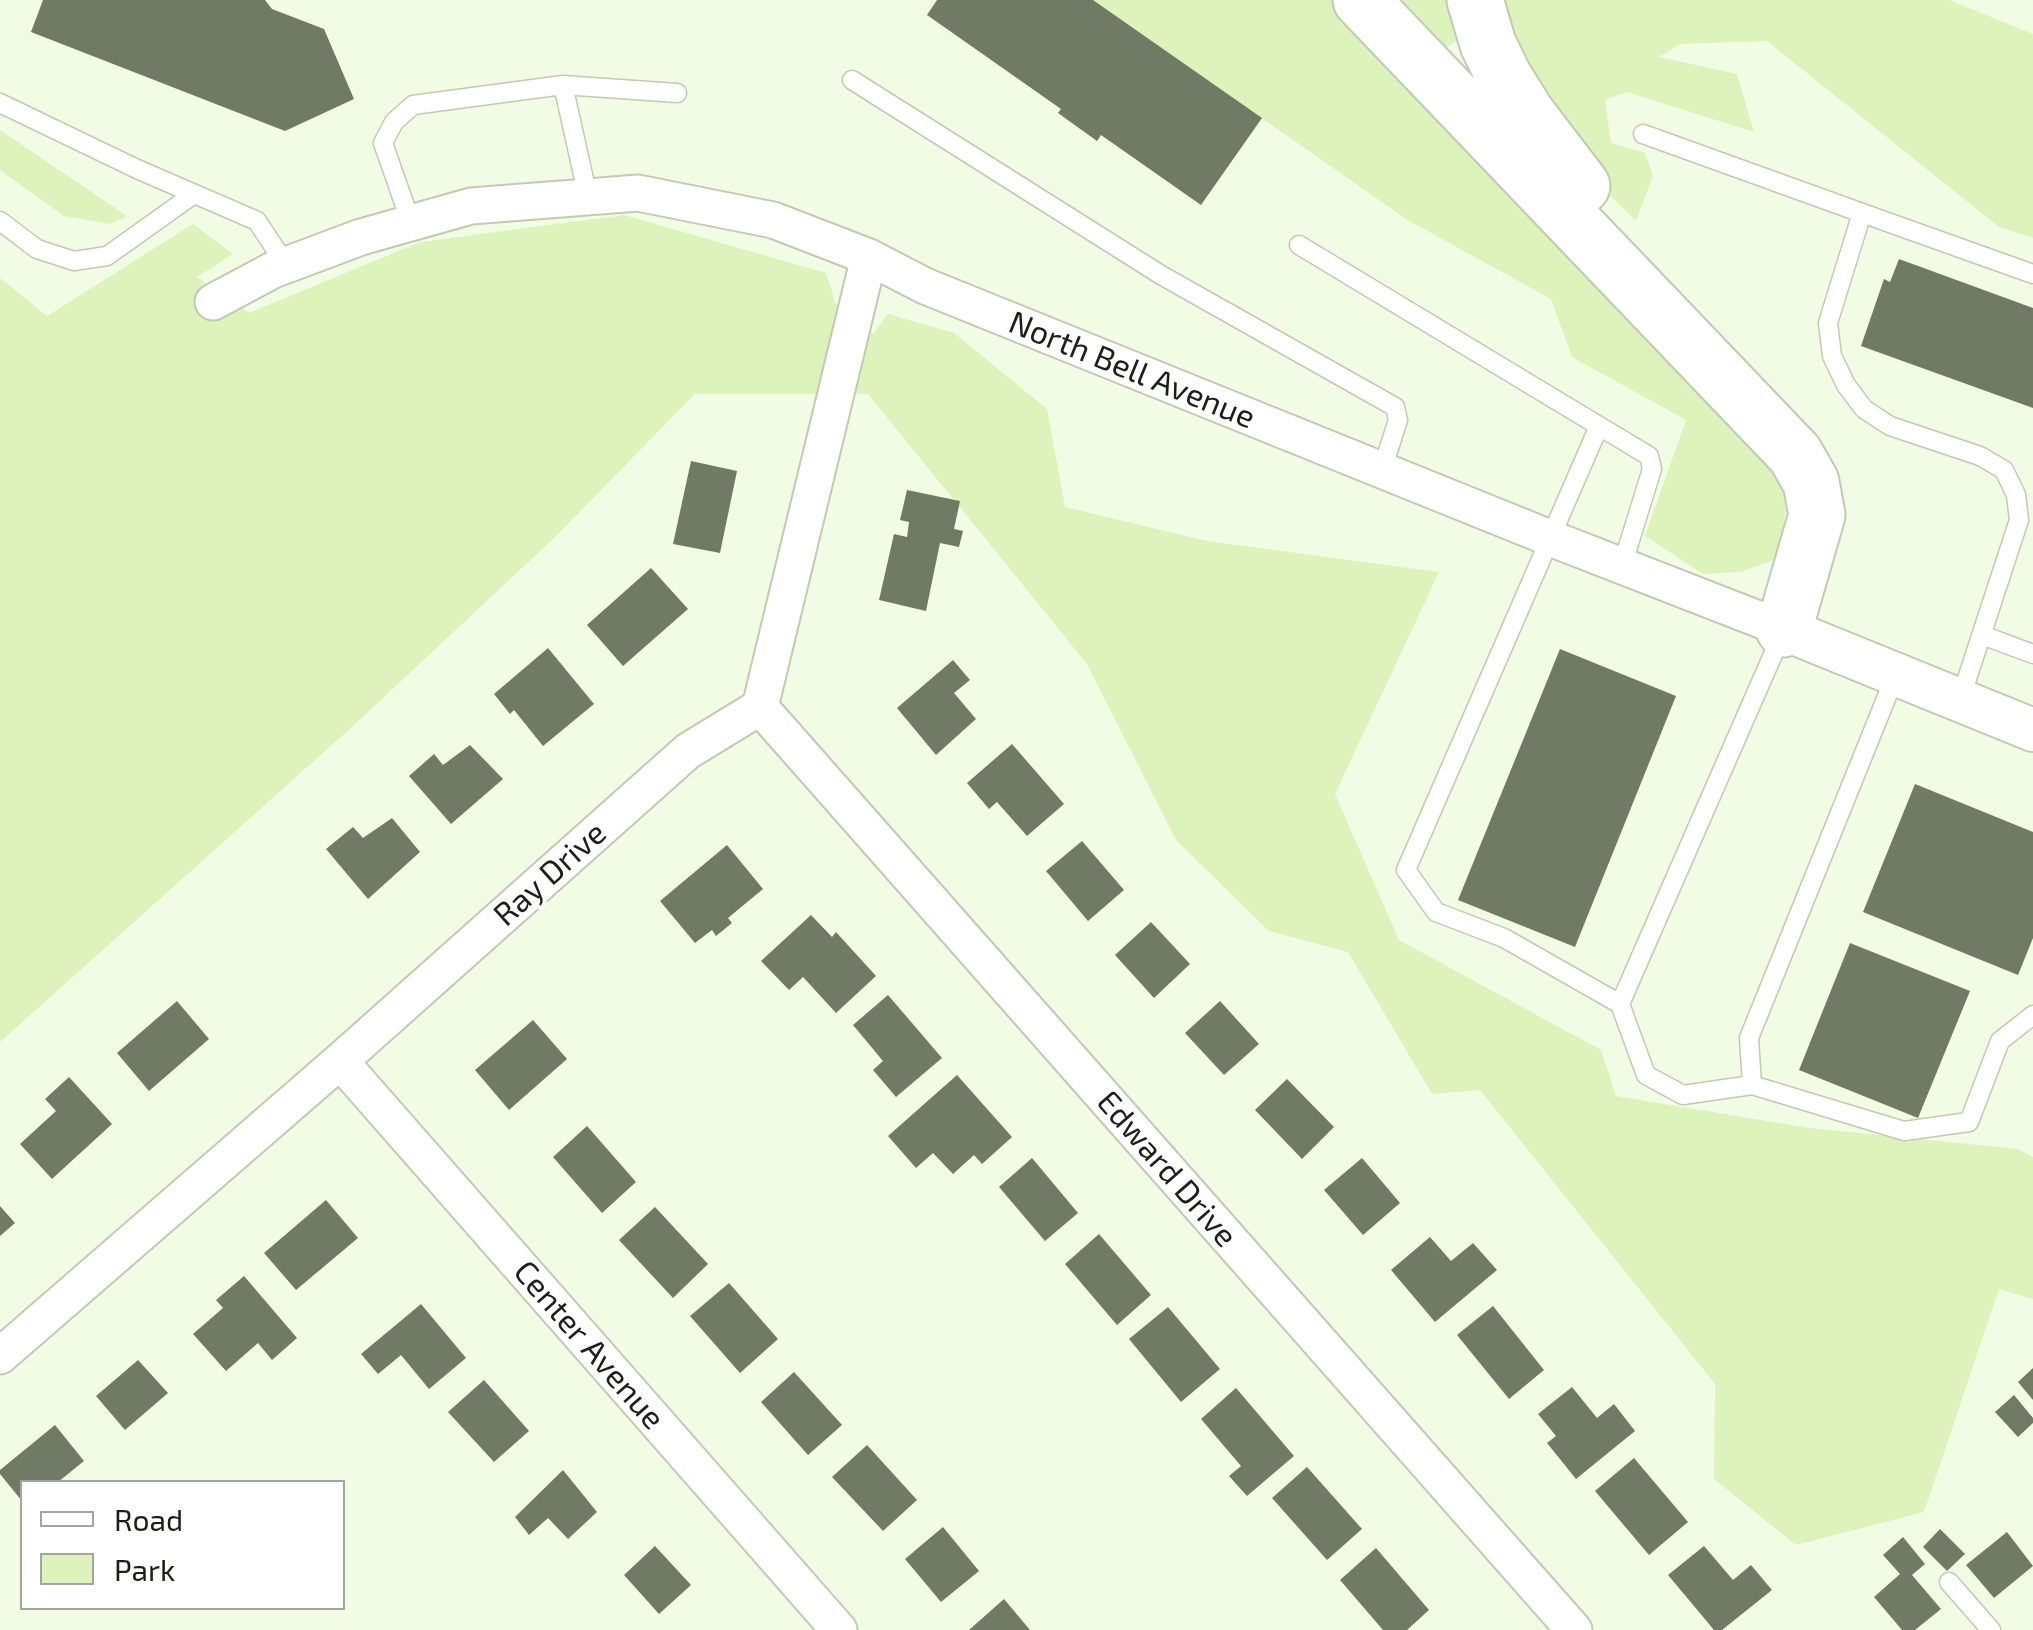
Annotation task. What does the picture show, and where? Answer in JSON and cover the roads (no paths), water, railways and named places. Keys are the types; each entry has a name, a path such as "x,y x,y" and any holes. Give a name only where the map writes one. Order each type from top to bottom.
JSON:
{"highway":[{"path":"1361,0 1794,454 1811,482 1817,515 1784,628"},
{"path":"1475,0 1488,44 1504,77 1556,155 1602,209 1804,419 1838,470 1846,501 1843,536 1826,583 1784,628"}],"street":[{"name":"North Bell Avenue","path":"213,302 286,265 362,236 471,206 638,192 773,220 869,257 925,286 2033,730"},
{"path":"760,708 869,257"},
{"name":"Ray Drive","path":"0,1356 688,752 760,708"},
{"name":"Edward Drive","path":"760,708 1574,1630"},
{"name":"Center Avenue","path":"340,1060 839,1630"}],"lane":[{"path":"852,80 1161,275 1395,407 1398,420 1382,470"},
{"path":"563,85 588,196"},
{"path":"411,223 383,143 394,122 413,105 563,85 677,93"},
{"path":"0,103 257,221 286,265"},
{"path":"1643,134 2033,274"},
{"path":"0,221 37,249 74,260 107,256 194,194"},
{"path":"1862,213 1828,323 1832,356 1846,385 1864,409 1890,426 1980,456 2004,470 2016,495 2019,520 1960,700"},
{"path":"1300,245 1649,456 1652,469 1622,566"},
{"path":"1598,426 1406,870 1436,912 1504,938 1620,1004 1646,1075 1684,1095 1752,1085 1904,1131 1970,1122 2000,1042 2033,1014"},
{"path":"1620,1004 1784,628"},
{"path":"1982,635 2033,654"},
{"path":"1752,1085 1750,1038 1896,674"},
{"path":"1949,1582 1991,1630"}]}
